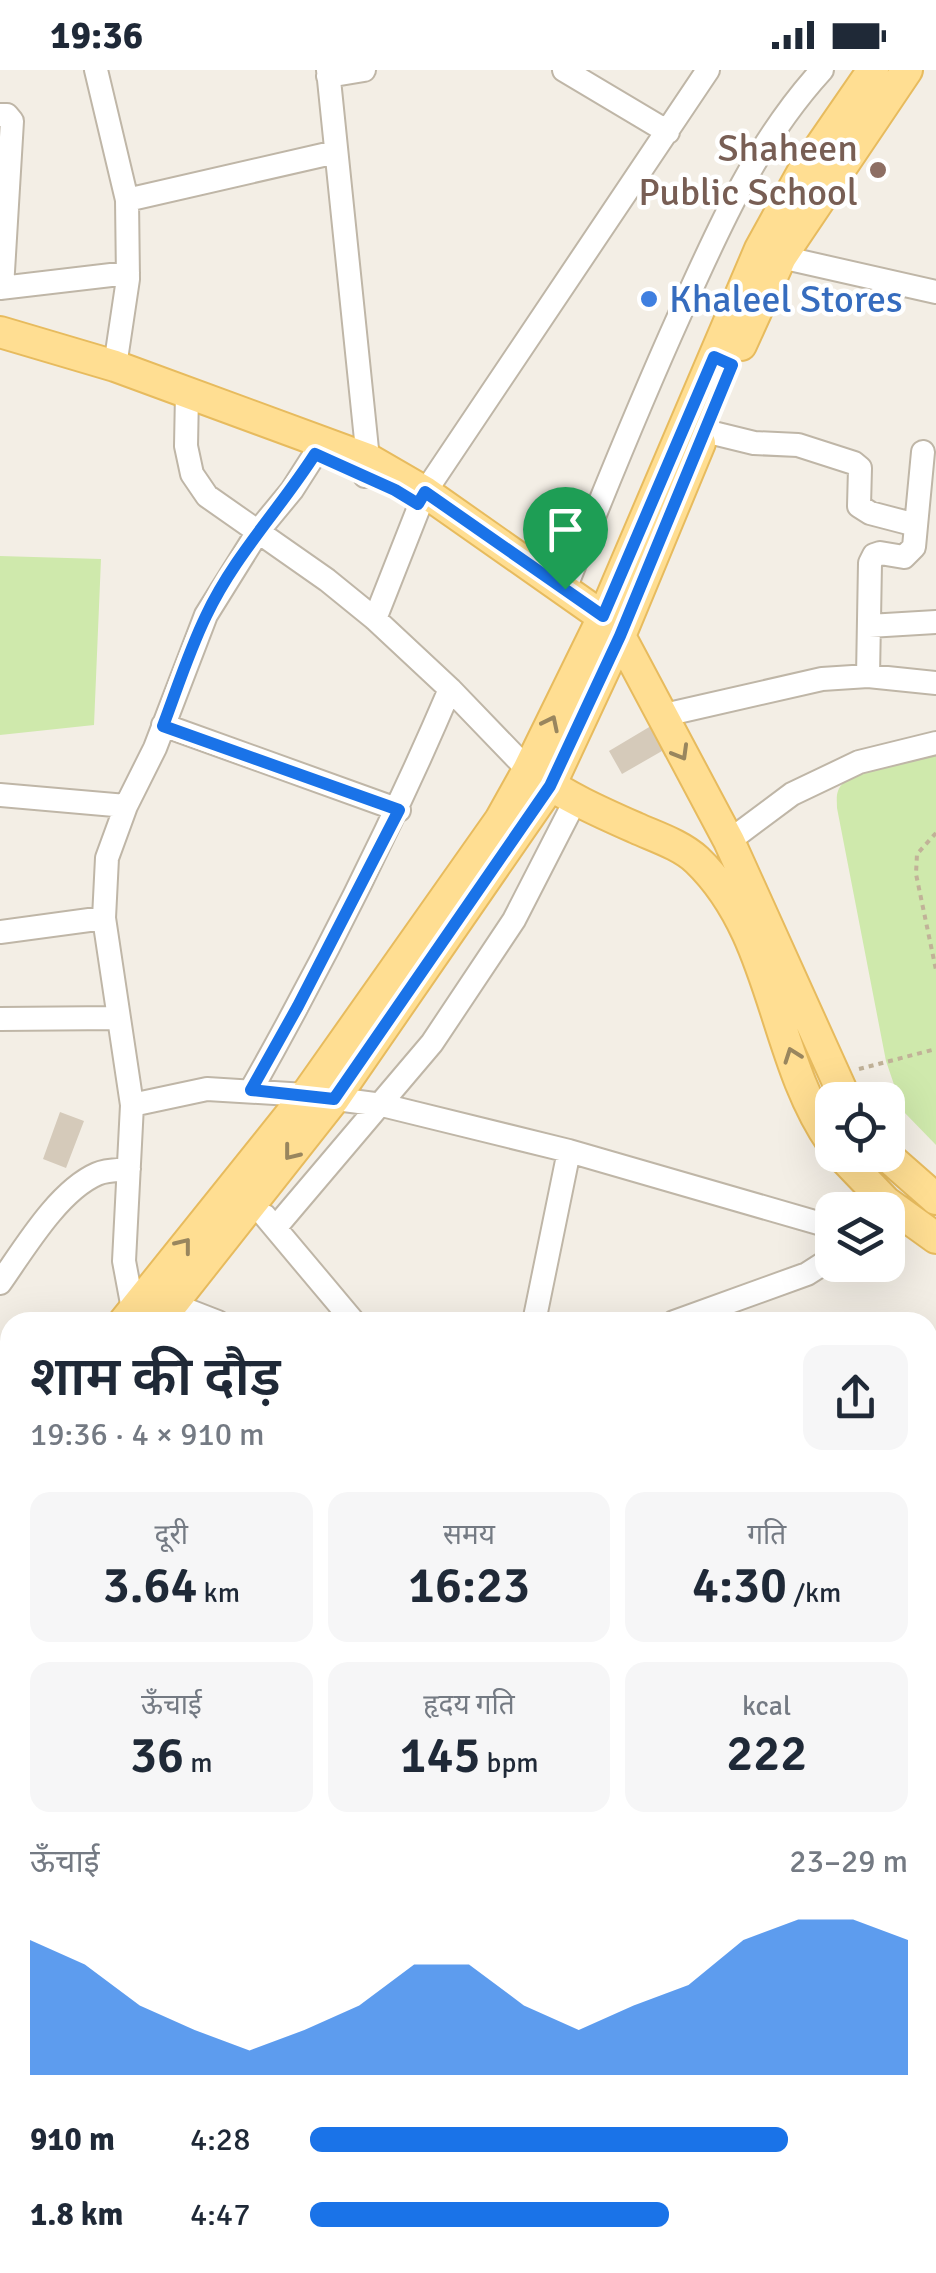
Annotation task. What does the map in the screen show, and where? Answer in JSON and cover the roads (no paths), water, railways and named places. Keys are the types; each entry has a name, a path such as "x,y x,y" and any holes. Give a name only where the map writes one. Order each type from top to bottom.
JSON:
{"main road":[{"path":"606,629 705,431 723,361 760,249 802,172 873,70"},
{"path":"160,1312 551,786 606,629 723,361 781,257 907,70"},
{"path":"0,332 115,366 315,454 367,467"},
{"path":"0,344 187,399 367,467 565,589 606,629 660,716 729,841 838,1082"},
{"path":"422,498 606,629"},
{"path":"551,786 694,857 731,900 751,940 815,1114"},
{"path":"160,1312 252,1203 320,1097"},
{"path":"854,1172 871,1192"},
{"path":"905,1172 936,1200"},
{"path":"905,1219 936,1238"}],"street":[{"path":"96,70 127,200 128,273 115,366"},
{"path":"364,70 328,73 367,467"},
{"path":"564,70 668,132"},
{"path":"375,619 422,498 708,70"},
{"path":"565,589 617,458 718,232 760,151 822,70"},
{"path":"0,114 11,117 12,122 1,288 128,273"},
{"path":"127,200 336,152"},
{"path":"781,257 936,292"},
{"path":"187,399 186,446 192,474 207,496 259,530 375,619 551,786 514,920 432,1043 276,1227"},
{"path":"705,431 754,443 798,445 854,463 860,468 859,506 864,511 916,525"},
{"path":"868,676 870,563 880,553 904,557 910,554 924,452"},
{"path":"160,1312 124,1261 132,1106 104,918 107,858 206,615 259,530 315,454"},
{"path":"869,626 936,622"},
{"path":"660,716 822,679 868,676 936,683"},
{"path":"251,1090 399,810 450,689"},
{"path":"163,726 399,810"},
{"path":"729,841 792,794 859,762 936,743"},
{"path":"0,795 126,806"},
{"path":"0,932 104,918"},
{"path":"0,1020 118,1018"},
{"path":"132,1106 207,1088 382,1105 569,1151 815,1222"},
{"path":"536,1312 569,1151"},
{"path":"0,1283 70,1192 98,1174 129,1169"},
{"path":"896,1192 910,1177"},
{"path":"252,1203 346,1312"},
{"path":"702,1312 815,1269"}],"place":[{"name":"Shaheen Public School","path":"878,170"},
{"name":"Khaleel Stores","path":"649,299"}]}
